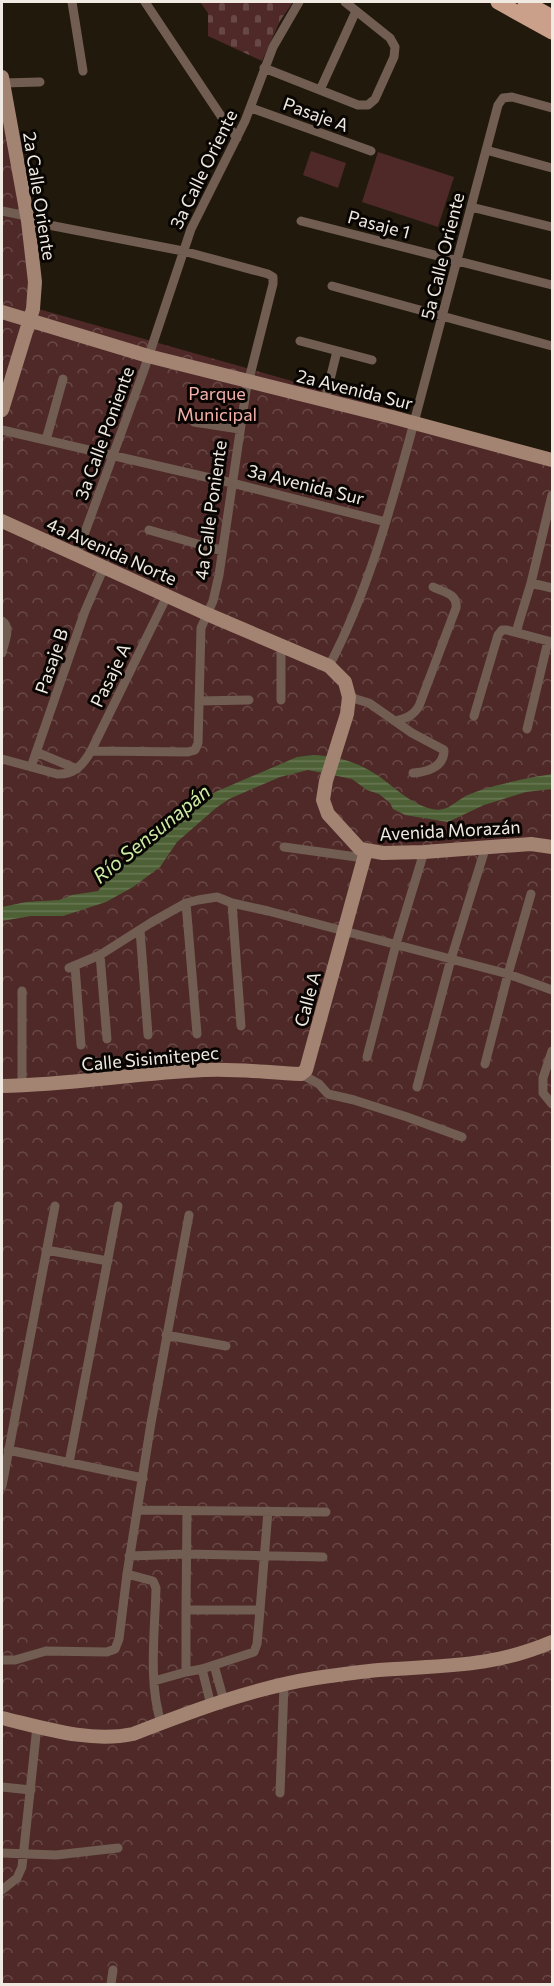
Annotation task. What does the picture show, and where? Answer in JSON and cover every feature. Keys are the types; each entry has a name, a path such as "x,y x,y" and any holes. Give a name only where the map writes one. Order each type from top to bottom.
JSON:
{"main road":[{"path":"498,2 552,32"},
{"path":"525,2 552,17"}],"street":[{"path":"72,2 83,71"},
{"path":"145,2 237,138"},
{"name":"3a Calle Oriente","path":"148,356 198,213 237,138 264,68 286,22 299,2"},
{"path":"264,68 358,105 368,105 375,99 394,57 395,47 390,38 345,2"},
{"path":"320,90 356,11"},
{"path":"2,80 40,82"},
{"name":"2a Calle Oriente","path":"2,80 28,218 34,282 30,320 2,410"},
{"name":"5a Calle Oriente","path":"329,666 361,594 386,522 498,105 503,98 512,97 552,108"},
{"name":"Pasaje A","path":"250,108 371,151"},
{"path":"486,150 552,168"},
{"path":"471,207 552,227"},
{"path":"2,212 183,251"},
{"name":"Pasaje 1","path":"301,220 552,285"},
{"name":"4a Calle Poniente","path":"91,751 188,752 195,750 198,743 201,628 213,601 239,429 273,277 183,251"},
{"path":"332,286 552,346"},
{"name":"2a Avenida Sur","path":"2,312 148,356 552,460"},
{"path":"300,341 372,360"},
{"path":"325,400 337,351"},
{"name":"3a Calle Poniente","path":"77,554 148,356"},
{"path":"46,440 63,379"},
{"path":"194,422 239,429"},
{"name":"3a Avenida Sur","path":"2,430 232,483 386,522"},
{"path":"516,632 531,583 552,495"},
{"name":"4a Avenida Norte","path":"2,521 207,614 329,666"},
{"path":"149,530 222,550"},
{"name":"Pasaje B","path":"31,767 86,611 104,567"},
{"path":"531,583 552,588"},
{"path":"395,721 409,717 419,706 456,608 455,597 433,587"},
{"name":"Pasaje A","path":"78,769 91,751 167,596"},
{"path":"2,621 8,629 2,653"},
{"path":"474,716 498,635 501,630 516,632 550,642 527,729"},
{"path":"281,645 281,700"},
{"path":"329,666 345,682 349,697 369,703 412,733 444,750 444,755 437,766 424,772 413,773"},
{"name":"Avenida Morazán","path":"349,697 347,714 326,781 323,800 328,814 365,855 531,844 552,847"},
{"path":"199,701 249,700"},
{"path":"36,752 78,769"},
{"path":"2,759 57,774 66,774 78,769"},
{"path":"417,1087 486,846"},
{"path":"284,847 365,855"},
{"path":"366,1057 396,944 424,852"},
{"name":"Calle A","path":"301,1074 306,1070 365,855"},
{"path":"485,1064 507,974 531,894"},
{"path":"81,1046 72,967 100,955 186,903 217,897 232,903 507,974 552,990"},
{"path":"186,903 197,1034"},
{"path":"232,903 241,1026"},
{"path":"140,930 148,1035"},
{"path":"100,955 107,1039"},
{"path":"22,991 22,1085"},
{"path":"552,1051 543,1078 543,1093 552,1104"},
{"name":"Calle Sisimitepec","path":"2,1086 203,1070 249,1070 301,1074"},
{"path":"301,1074 319,1084 328,1094 386,1110 462,1137"},
{"path":"2,1486 55,1206"},
{"path":"69,1462 118,1206"},
{"path":"2,1660 15,1660 46,1651 107,1652 115,1649 119,1640 129,1556 166,1335 189,1215"},
{"path":"46,1250 108,1262"},
{"path":"166,1335 226,1346"},
{"path":"8,1450 143,1478"},
{"path":"137,1510 326,1512"},
{"path":"186,1672 187,1511"},
{"path":"154,1681 202,1669 254,1652 258,1644 268,1511"},
{"path":"129,1556 187,1554 323,1557"},
{"path":"127,1574 153,1581 156,1588 154,1681 161,1724"},
{"path":"186,1610 260,1610"},
{"path":"2,1718 86,1735 111,1737 133,1734 218,1703 314,1679 380,1670 476,1664 522,1654 552,1642"},
{"path":"214,1665 218,1703"},
{"path":"202,1669 218,1703"},
{"path":"280,1793 284,1686"},
{"path":"2,1890 17,1878 22,1867 37,1726"},
{"path":"2,1787 31,1790"},
{"path":"2,1853 56,1855 118,1848"},
{"path":"111,1984 113,1970"}],"green space":[{"path":"200,2 293,2 280,21 262,61 208,36 208,13"},
{"name":"Parque Municipal","path":"2,100 35,308 552,455 552,1984 2,1984"},
{"path":"311,151 346,163 338,188 303,175"},
{"path":"378,152 454,177 438,227 362,202"}],"shaded area":[{"path":"313,755 339,758 354,763 377,775 424,807 437,810 453,805 472,793 494,786 552,774 552,789 526,792 484,805 448,822 405,815 393,809 390,803 379,794 367,790 352,779 308,770 280,777 229,799 177,842 160,867 133,887 106,902 63,916 31,916 2,921 2,907 26,902 59,900 72,895 98,891 119,866 180,821 206,796 297,757"}],"water label":[{"name":"Río Sensunapán","path":"151,833"}]}
